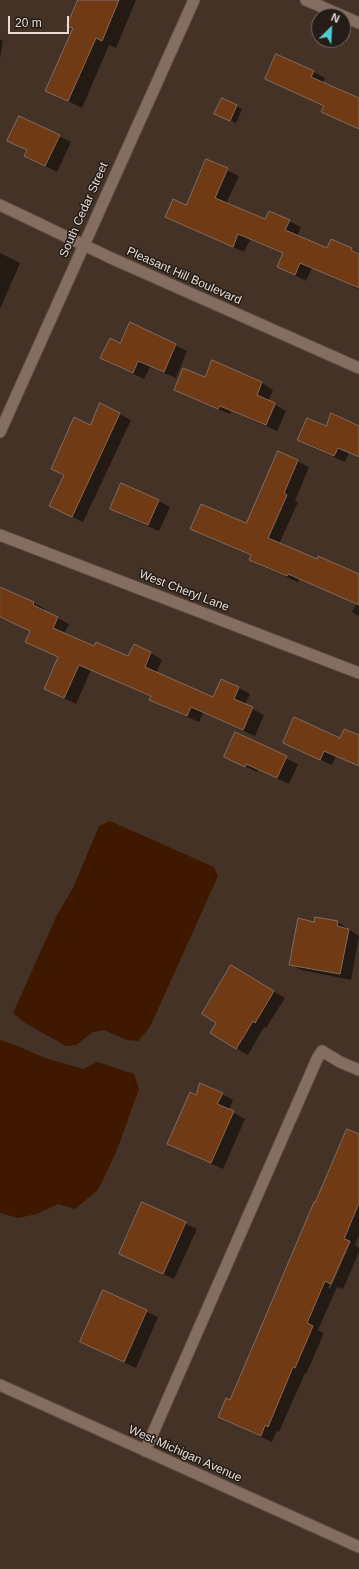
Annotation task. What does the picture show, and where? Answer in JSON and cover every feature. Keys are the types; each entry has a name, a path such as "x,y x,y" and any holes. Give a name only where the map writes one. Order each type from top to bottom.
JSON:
{"street":[{"name":"South Cedar Street","path":"0,432 194,0"},
{"path":"306,0 359,23"},
{"name":"Pleasant Hill Boulevard","path":"0,205 83,245 359,368"},
{"name":"West Cheryl Lane","path":"0,534 359,673"},
{"path":"146,1451 317,1058 322,1051 340,1062 359,1070"},
{"name":"West Michigan Avenue","path":"0,1385 359,1546"}],"shaded area":[{"path":"110,821 214,867 218,876 150,1027 138,1041 127,1040 104,1030 93,1032 76,1045 66,1046 25,1023 13,1013 57,915 73,888 99,826"},
{"path":"0,1040 45,1058 83,1069 97,1062 134,1074 139,1089 117,1150 98,1190 75,1209 58,1204 37,1214 18,1218 0,1213"}],"building":[{"path":"78,0 119,0 102,41 96,38 68,101 45,91 73,28 67,26"},
{"path":"276,54 314,71 311,77 359,98 359,129 321,112 324,106 265,79"},
{"path":"222,98 237,105 230,121 214,114"},
{"path":"19,116 60,135 45,166 24,156 27,150 7,141"},
{"path":"206,159 228,168 215,198 265,219 269,211 290,220 285,230 327,248 331,239 352,248 351,250 359,254 359,288 300,263 295,275 277,267 283,253 238,234 233,247 165,217 173,199 186,205"},
{"path":"130,322 176,344 164,372 138,361 133,373 100,358 110,338 120,343"},
{"path":"212,360 262,382 257,395 275,403 266,425 220,406 218,409 174,390 183,368 205,377"},
{"path":"100,403 120,413 72,517 49,506 64,475 51,469 74,417 90,425"},
{"path":"331,413 359,426 359,457 338,448 334,456 297,440 307,418 326,426"},
{"path":"278,451 298,460 284,493 287,495 268,538 317,559 318,556 359,574 359,605 288,574 287,576 249,560 251,555 190,529 201,504 246,523"},
{"path":"121,483 159,500 148,525 110,509"},
{"path":"0,587 34,602 33,605 58,617 53,628 94,646 96,642 128,656 134,644 151,652 145,667 213,697 221,679 239,687 234,699 253,707 243,730 191,707 187,716 149,700 151,696 79,665 64,698 44,689 58,657 25,642 30,631 0,617"},
{"path":"294,717 340,738 344,729 359,735 359,766 324,751 320,760 283,743"},
{"path":"235,732 287,756 277,778 246,764 245,767 224,757"},
{"path":"315,917 338,921 337,926 349,929 340,974 289,965 298,918 314,922"},
{"path":"231,965 274,991 255,1023 253,1021 236,1049 210,1033 216,1023 202,1014"},
{"path":"200,1083 223,1093 217,1104 234,1111 211,1163 167,1144 190,1092 196,1095"},
{"path":"347,1129 359,1134 359,1203 344,1239 350,1241 331,1284 325,1281 307,1323 313,1326 295,1368 293,1367 268,1427 265,1425 261,1436 218,1417 226,1398 230,1400 314,1202"},
{"path":"142,1202 186,1222 163,1274 119,1254"},
{"path":"103,1290 147,1310 124,1362 80,1342"}]}
